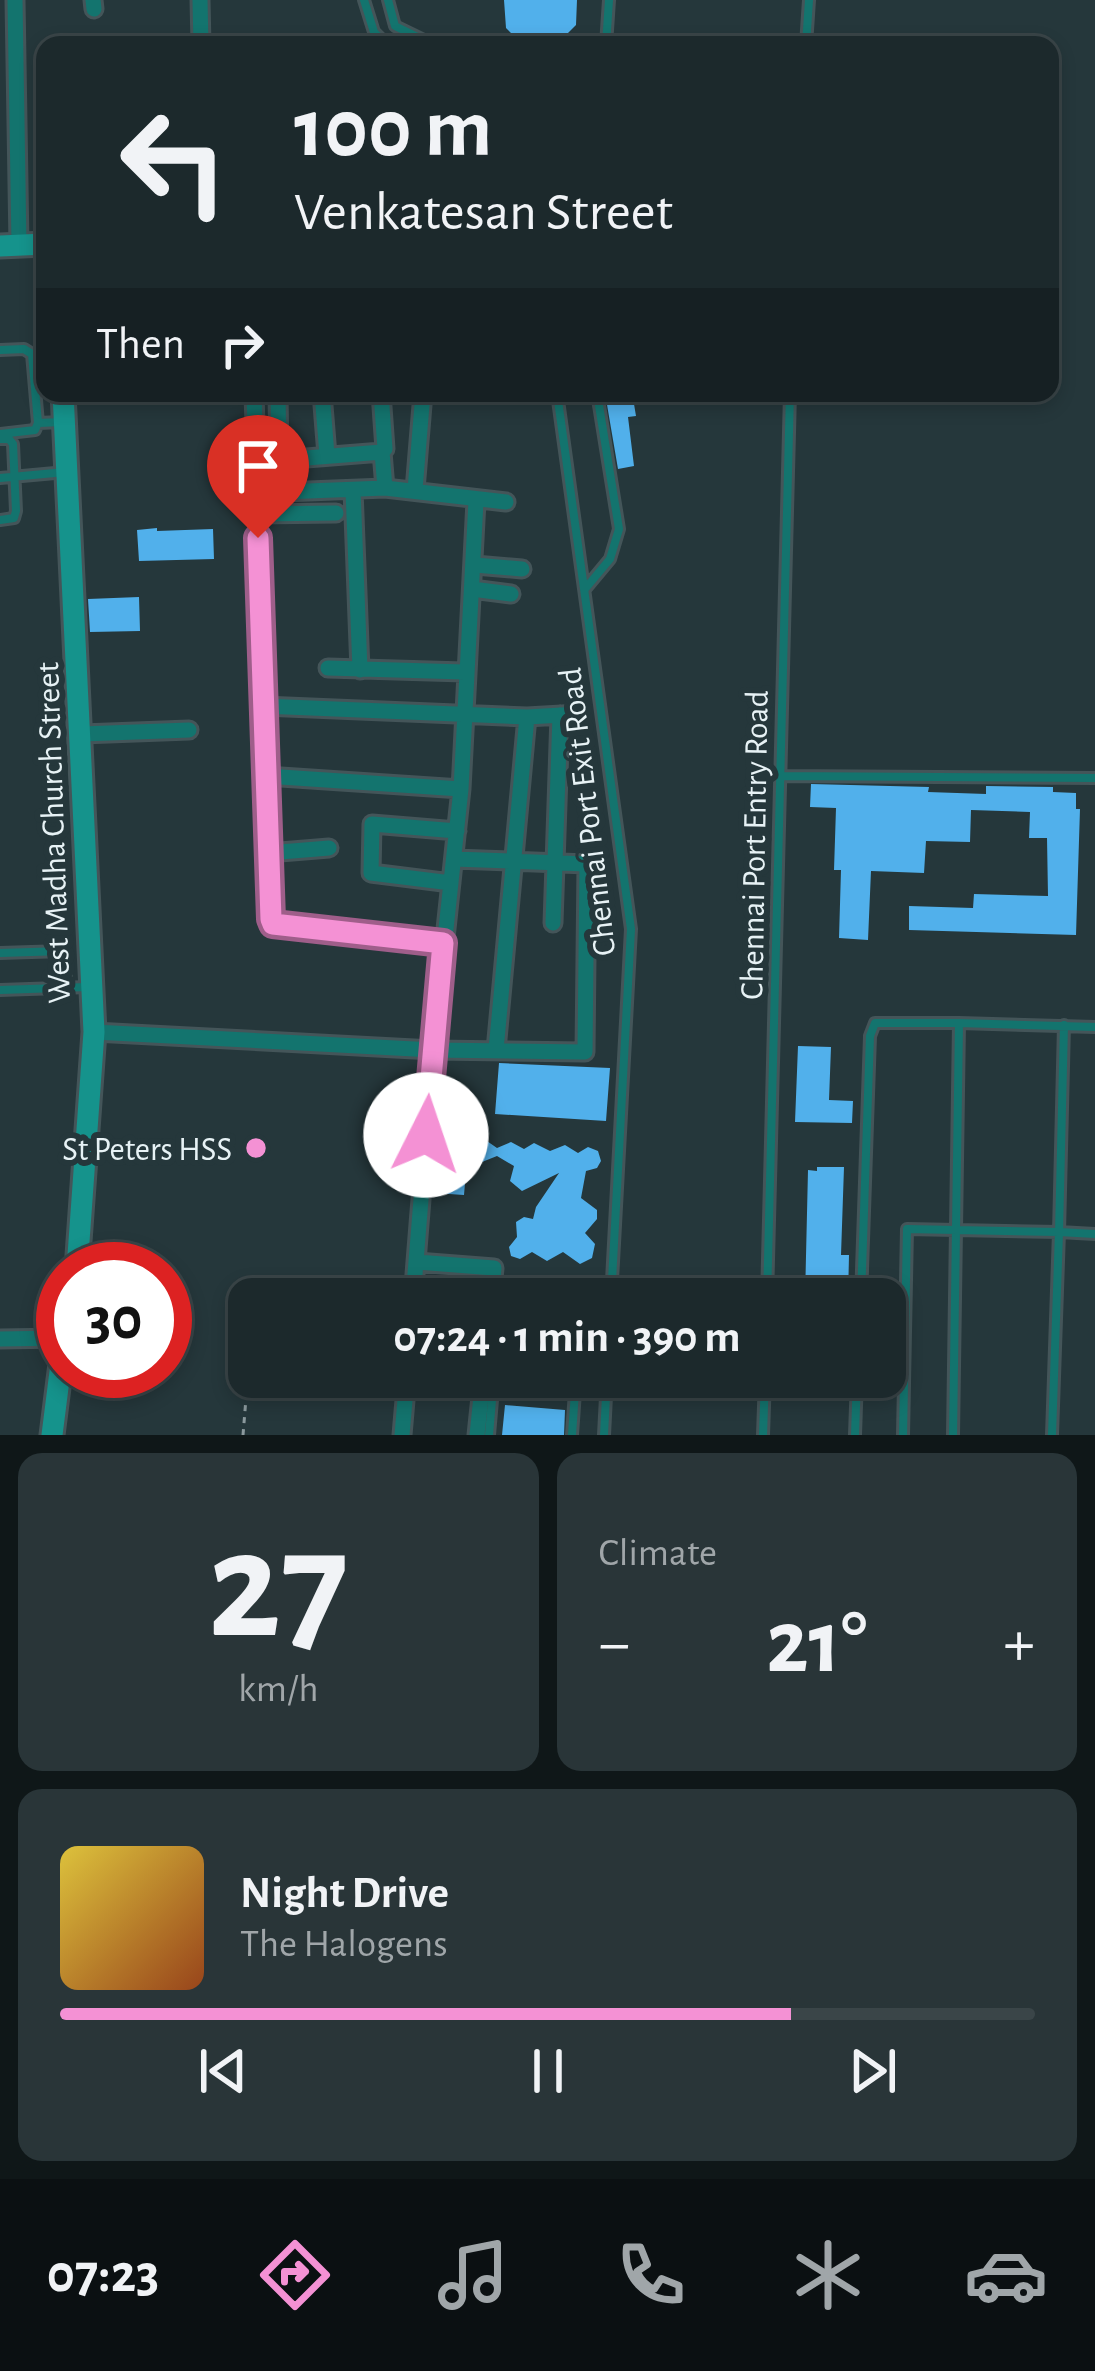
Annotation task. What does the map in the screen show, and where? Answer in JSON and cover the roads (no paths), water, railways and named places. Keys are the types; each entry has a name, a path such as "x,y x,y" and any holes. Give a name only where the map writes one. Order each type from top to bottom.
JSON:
{"main road":[{"name":"West Madha Church Street","path":"63,402 94,1032 78,1242"},
{"path":"52,1435 62,1398"},
{"path":"67,1398 67,1435"}],"street":[{"path":"9,246 15,0"},
{"path":"200,0 202,36"},
{"path":"254,402 273,924 443,943"},
{"path":"278,402 279,460"},
{"path":"323,402 327,455"},
{"path":"381,402 385,488"},
{"path":"415,490 422,402"},
{"path":"256,462 382,452"},
{"path":"256,493 385,488 506,502"},
{"path":"353,490 360,670"},
{"path":"415,1278 461,789 476,501"},
{"path":"257,514 336,513"},
{"path":"475,565 522,569"},
{"path":"472,589 512,594"},
{"path":"328,668 464,672"},
{"path":"263,706 527,717 579,714"},
{"path":"553,923 560,716"},
{"path":"496,1050 527,717"},
{"path":"82,734 189,730"},
{"path":"266,776 461,789"},
{"path":"451,884 370,873 372,824 457,831"},
{"path":"268,853 329,848"},
{"path":"94,1032 433,1050 585,1052 587,864 454,859"},
{"path":"417,1262 494,1268 493,1278"},
{"path":"0,1339 36,1338"},
{"path":"402,1435 405,1398"},
{"path":"477,1435 486,1398"}],"lane":[{"path":"364,0 378,36"},
{"path":"388,0 395,26 416,36"},
{"path":"607,36 610,0"},
{"path":"807,36 809,0"},
{"path":"0,350 24,349 32,354 36,400"},
{"path":"36,402 38,423"},
{"name":"Chennai Port Exit Road","path":"557,402 631,929 612,1278"},
{"path":"584,590 610,559 619,529 598,402"},
{"name":"Chennai Port Entry Road","path":"767,1278 790,402"},
{"path":"0,436 30,431 38,423 64,422"},
{"path":"0,436 12,441 16,476 16,515 0,520"},
{"path":"0,478 68,472"},
{"path":"779,776 1095,778"},
{"path":"0,953 63,951 67,988"},
{"path":"0,990 91,987"},
{"path":"862,1278 870,1036 875,1023 1095,1027"},
{"path":"953,1435 959,1023"},
{"path":"1052,1435 1064,1024"},
{"path":"902,1435 908,1229 1095,1234"},
{"path":"489,1435 490,1398"},
{"path":"572,1435 574,1398"},
{"path":"604,1435 606,1398"},
{"path":"763,1435 764,1398"},
{"path":"854,1435 856,1398"}],"place":[{"name":"St Peters HSS","path":"256,1148"}]}
